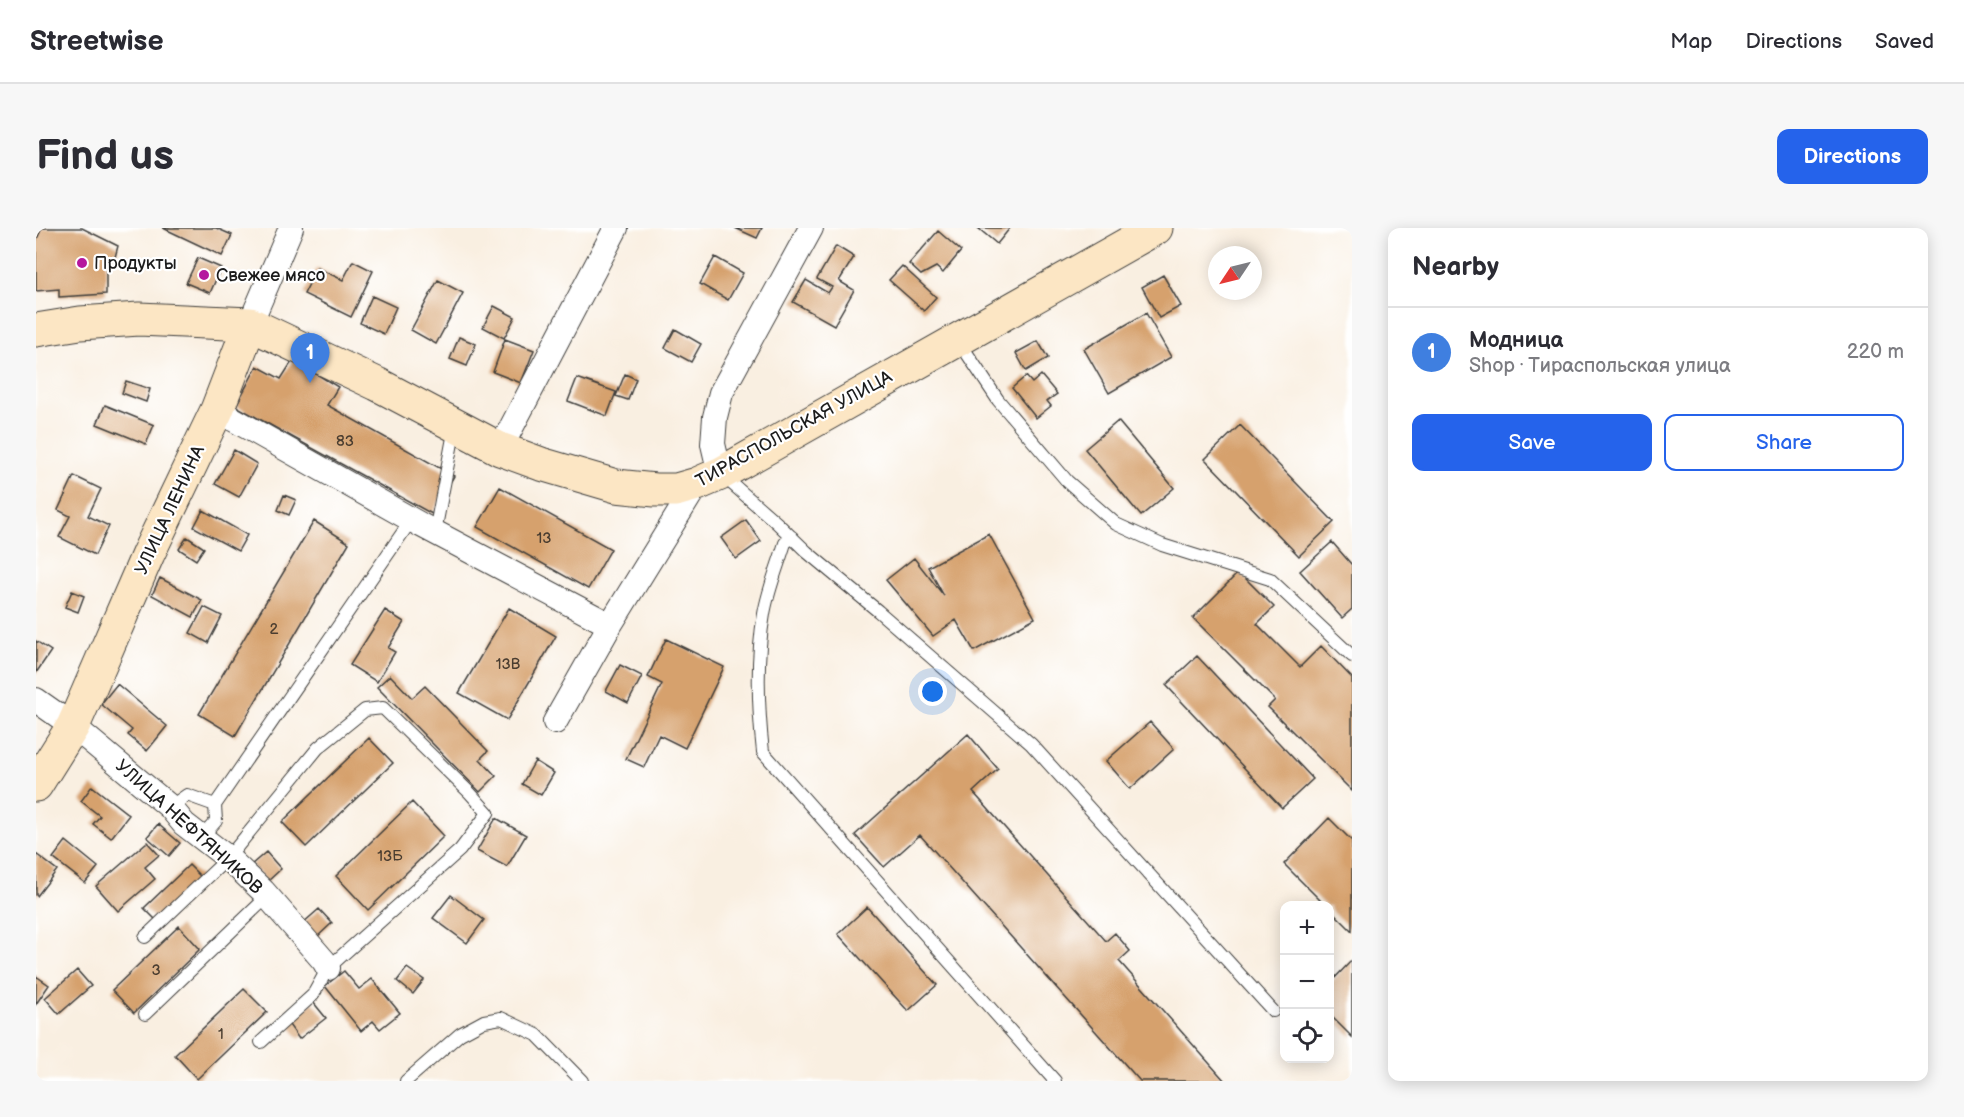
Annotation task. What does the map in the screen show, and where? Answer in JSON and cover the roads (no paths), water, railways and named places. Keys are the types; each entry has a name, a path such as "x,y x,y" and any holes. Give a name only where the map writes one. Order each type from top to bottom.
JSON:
{"street":[{"name":"УЛИЦА ЛЕНИНА","path":"36,785 73,726 148,554 217,410 250,324 291,228"},
{"path":"500,449 616,228"},
{"path":"555,722 610,625 709,479 715,417 721,393 810,228"},
{"name":"ТИРАСПОЛЬСКАЯ УЛИЦА","path":"36,330 80,323 139,319 250,324 377,384 500,449 541,464 616,486 676,490 709,479 1156,228"},
{"path":"217,410 435,532 610,625"},
{"name":"УЛИЦА НЕФТЯНИКОВ","path":"36,700 73,726 170,807 184,824 228,858 267,897 324,960 328,968"}],"lane":[{"path":"957,339 998,400 1067,481 1116,524 1162,545 1270,579 1352,656"},
{"path":"435,532 456,426"},
{"path":"709,479 792,537 1031,744 1273,1011"},
{"path":"202,837 216,821 215,805 412,519"},
{"path":"792,537 784,543 764,613 760,656 759,718 763,752 1055,1081"},
{"path":"145,937 228,858 318,748 365,710 383,708 488,813 460,850 328,968 313,995 261,1042"},
{"path":"170,807 187,795 215,805"},
{"path":"145,1014 267,897"},
{"path":"406,1081 460,1034 484,1021 501,1018 537,1035 582,1081"}],"place":[{"name":"Продукты","path":"82,263"},
{"name":"Свежее мясо","path":"204,275"},
{"name":"Модница","path":"310,383"}]}
